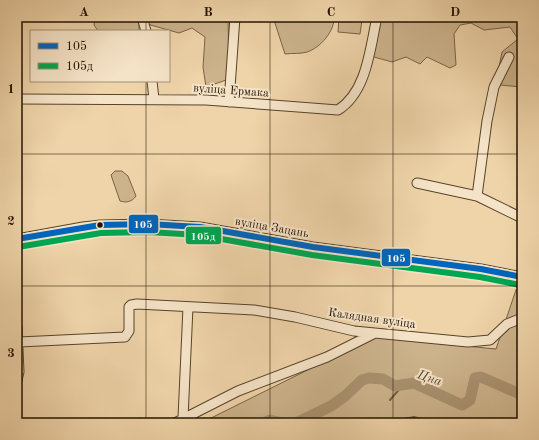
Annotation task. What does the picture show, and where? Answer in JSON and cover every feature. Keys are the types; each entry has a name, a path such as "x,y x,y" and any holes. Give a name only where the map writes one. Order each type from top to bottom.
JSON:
{"street":[{"path":"142,17 146,30"},
{"path":"229,102 235,17"},
{"name":"вуліца Ермака","path":"17,99 154,99 229,102 338,110 345,106 358,89 369,55 377,17"},
{"path":"477,196 487,122 494,87 509,57"},
{"path":"152,82 154,99"},
{"path":"417,183 477,196 522,218"},
{"name":"вуліца Зацань","path":"17,239 89,226 148,224 186,226 313,247 481,269 522,278"},
{"name":"Калядная вуліца","path":"18,342 125,337 129,331 129,309 131,305 137,304 254,310 295,317 342,328 375,333 468,342 490,340 507,324 522,318"},
{"path":"188,307 179,421 209,407 238,390 327,357 375,333"},
{"path":"17,327 19,372 17,380"}],"shaded area":[{"path":"95,17 137,17 139,22 139,30 97,30 94,25"},
{"path":"144,17 228,17 229,79 206,87 203,67 205,37 192,28 179,33 147,24"},
{"path":"273,17 334,17 334,22 326,38 317,47 305,53 285,54"},
{"path":"379,17 522,17 522,87 500,85 494,93 502,52 518,39 510,27 484,30 471,23 460,25 454,34 456,65 450,68 427,57 420,64 406,57 392,62 367,55"},
{"path":"339,18 362,20 360,34 338,32"},
{"path":"115,171 122,171 128,176 136,196 131,201 120,201 111,175"},
{"path":"519,281 522,287 522,423 431,423 414,417 384,423 201,423 374,337 496,349"},
{"path":"139,418 155,423 125,423"}],"waterway":[{"name":"Цна","path":"296,423 331,406 345,396 362,380 369,378 383,379 395,386 414,383 462,405 470,400 475,378 481,377 522,395"},
{"path":"390,400 402,386"},
{"path":"384,423 414,417 436,423"},
{"name":"Цна","path":"264,423 270,420 282,423"},
{"path":"504,423 509,421"}],"transit line":[{"name":"105","path":"17,239 100,225 148,224 200,227 313,247 481,269 522,277"},
{"name":"105д","path":"18,247 101,233 148,232 199,235 312,255 480,277 520,285"}]}
